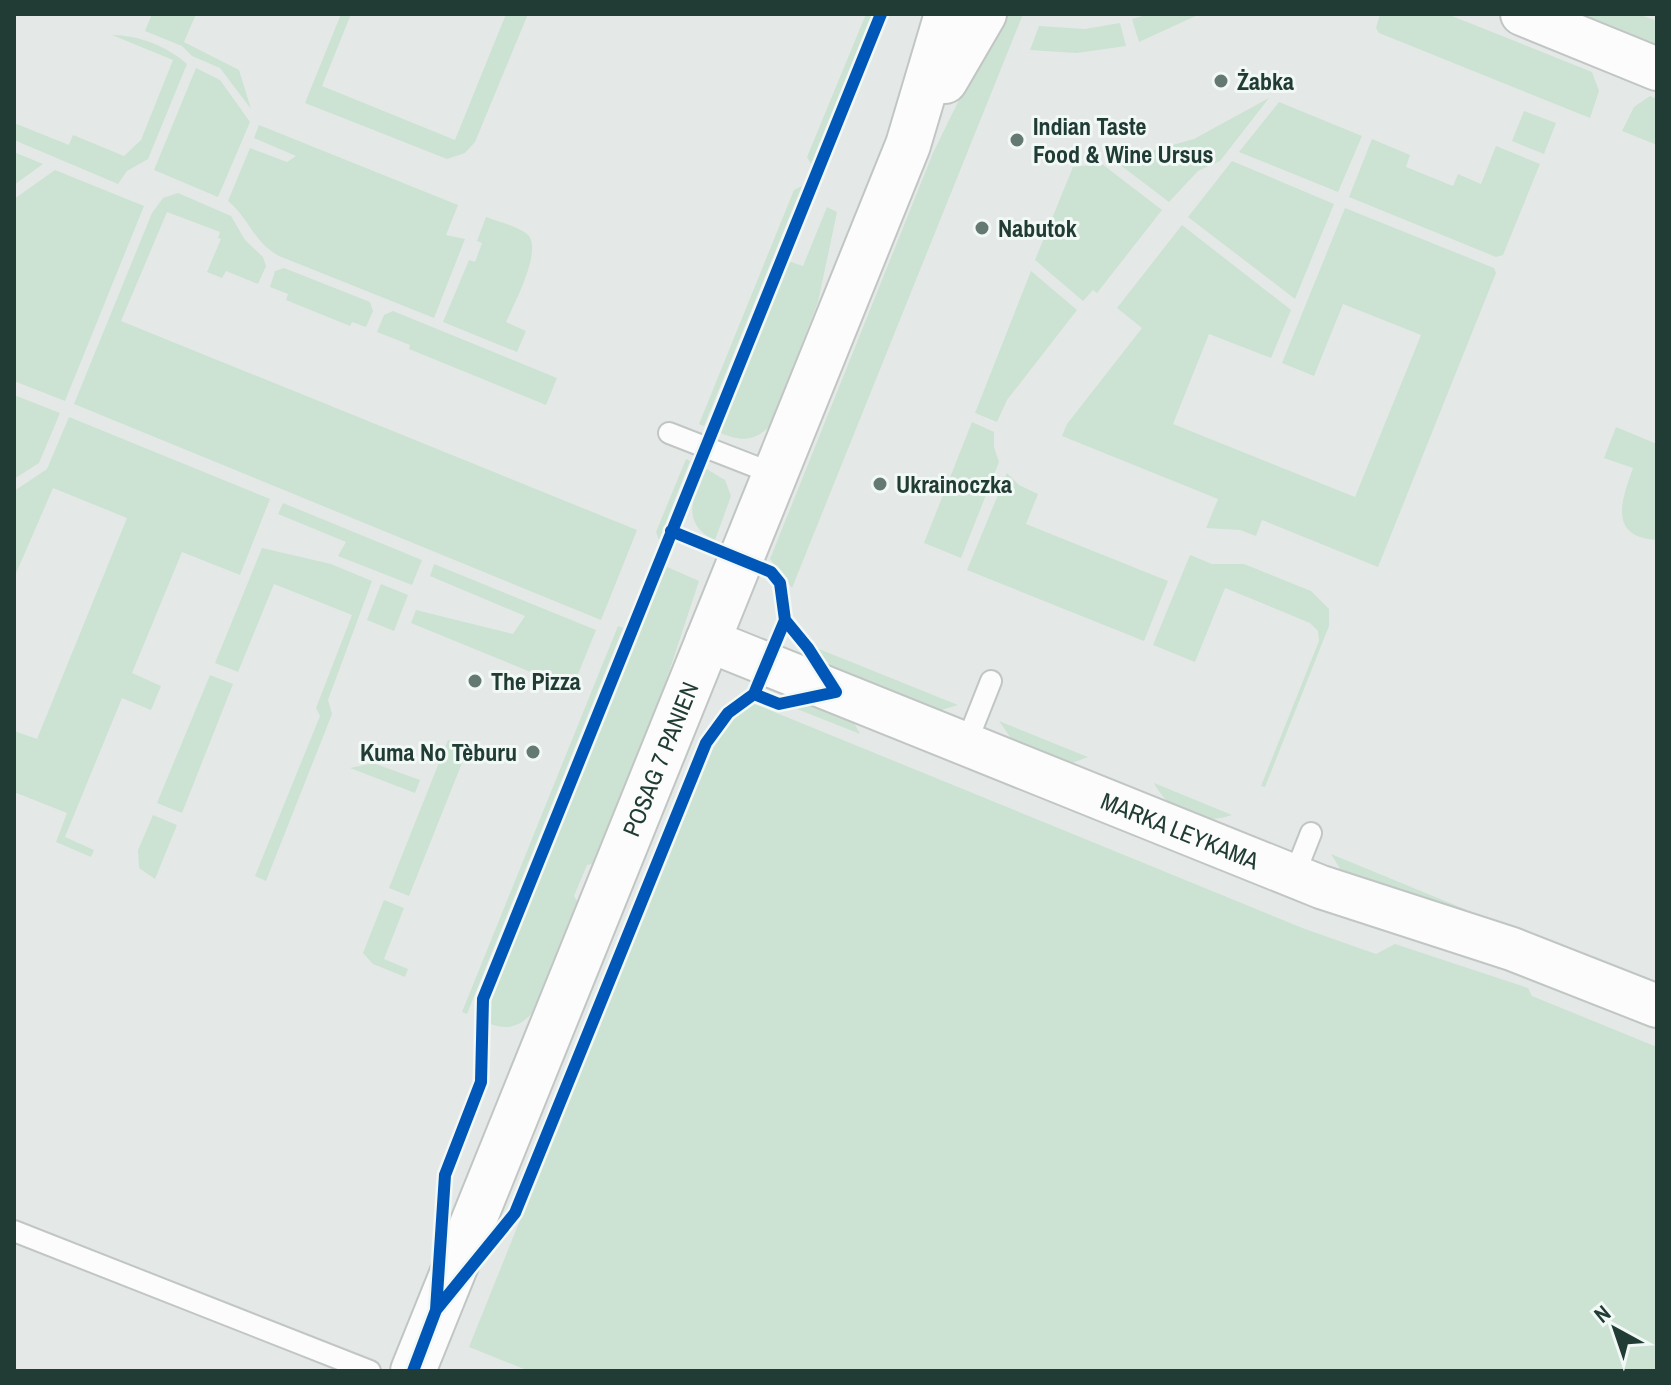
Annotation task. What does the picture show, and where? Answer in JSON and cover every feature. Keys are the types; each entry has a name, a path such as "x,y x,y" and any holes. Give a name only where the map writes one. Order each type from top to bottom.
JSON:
{"street":[{"name":"POSAG 7 PANIEN","path":"413,1371 908,145 947,14"},
{"name":"POSAG 7 PANIEN","path":"908,145 984,14"},
{"path":"1522,14 1657,69"},
{"name":"MARKA LEYKAMA","path":"707,640 1294,876 1512,949 1657,1006"}],"lane":[{"path":"669,433 774,474"},
{"path":"966,744 991,681"},
{"path":"1294,876 1311,833"},
{"path":"14,1231 370,1371"}],"green space":[{"path":"152,14 196,14 184,42 239,70 251,109 220,68 192,56 182,46 145,31"},
{"path":"341,14 351,14 322,86 455,140 506,14 528,14 475,142 465,153 447,159 305,103"},
{"path":"866,14 872,14 811,164 807,157"},
{"path":"1001,14 1023,14 792,588 770,559 933,153"},
{"path":"1150,14 1200,14 1139,42 1132,19"},
{"path":"1380,14 1447,14 1592,72 1599,91 1590,118 1379,33 1376,28"},
{"path":"1568,14 1638,14 1657,21 1657,49"},
{"path":"1120,23 1126,46 1077,53 1030,50 1039,26 1085,29"},
{"path":"112,35 152,43 187,64 148,159 127,171 118,184 14,140 14,123 69,145 73,135 124,156 141,140 173,60"},
{"path":"196,68 220,80 250,122 218,197 154,170"},
{"path":"1650,96 1657,99 1657,145 1622,131 1634,107"},
{"path":"1269,98 1220,161 1198,171 1169,202 1115,161 1194,139"},
{"path":"1279,102 1362,136 1338,192 1239,152"},
{"path":"1524,111 1556,123 1544,154 1512,141"},
{"path":"259,125 458,205 446,235 465,239 434,318 279,256 263,244 228,201 250,148 287,162 296,156 254,138"},
{"path":"1372,139 1410,155 1406,167 1453,186 1458,174 1481,184 1496,146 1540,164 1503,255 1496,257 1349,197"},
{"path":"14,152 43,164 14,185"},
{"path":"1232,161 1334,204 1295,299 1188,217"},
{"path":"1102,164 1162,210 1097,293 1093,290 1083,301 1035,260 1073,167"},
{"path":"55,170 144,206 65,401 14,381 14,199"},
{"path":"802,186 704,426 699,424 794,190"},
{"path":"178,193 231,216 245,240 263,257 266,266 258,284 226,271 222,278 207,272 221,239 218,238 220,232 167,212 121,321 637,530 601,620 74,404 152,213 163,198"},
{"path":"827,207 837,212 818,302 770,426 764,432 746,439 718,432 788,261 803,266"},
{"path":"1345,208 1494,268 1496,273 1378,567 1262,520 1256,536 1240,530 1206,528 1218,499 1062,436 1067,424 1142,328 1117,308 1182,225 1291,310 1271,358 1209,334 1173,424 1355,497 1421,335 1343,304 1314,376 1282,363"},
{"path":"486,217 518,229 527,234 531,241 532,251 526,276 506,322 526,331 517,352 443,322 469,260 475,262 482,243 477,241"},
{"path":"284,268 370,302 373,311 366,327 352,322 350,326 286,300 288,294 270,287 275,271"},
{"path":"1031,271 1077,310 1007,400 997,422 975,413"},
{"path":"393,311 557,378 546,405 409,349 410,345 377,332 384,315"},
{"path":"14,395 60,413 39,463 14,479"},
{"path":"69,417 270,499 240,575 182,552 132,673 161,686 151,710 122,698 65,837 94,850 91,857 56,842 67,813 14,792 14,731 37,739 127,518 53,488 14,578 14,491 47,469"},
{"path":"972,422 994,432 994,447 999,462 961,558 924,543"},
{"path":"1616,427 1657,444 1657,540 1631,532 1625,524 1623,504 1633,468 1604,458"},
{"path":"686,459 690,461 659,540 656,532"},
{"path":"705,468 725,480 731,496 715,540 697,526 693,518 694,499"},
{"path":"1007,473 1019,485 1038,494 1026,524 1168,581 1144,641 967,570"},
{"path":"283,503 422,560 412,585 338,556 346,542 278,514"},
{"path":"262,548 331,564 372,581 328,700 332,714 266,881 255,876 320,716 316,708 352,615 274,584 238,672 215,663"},
{"path":"1190,555 1212,564 1244,564 1311,591 1329,609 1329,626 1265,787 1261,786 1319,641 1318,631 1310,623 1225,588 1195,662 1153,645"},
{"path":"434,564 596,630 572,689 411,623 416,610 513,634 525,616 430,576"},
{"path":"665,566 699,581 664,687 592,864 587,865 574,896 577,901 532,1013 511,1026 493,1025 486,1022 492,994"},
{"path":"381,584 408,595 394,631 367,620"},
{"path":"618,626 623,628 467,1014 462,1012"},
{"path":"814,647 958,705 935,712 837,673"},
{"path":"210,675 233,684 182,813 157,803"},
{"path":"750,702 1305,929 1376,954 1395,944 1528,988 1532,996 1657,1047 1657,1371 529,1371 469,1347 711,745 736,711"},
{"path":"814,702 851,717 860,734 792,707"},
{"path":"999,721 1088,757 1067,765 1015,744"},
{"path":"448,740 468,748 409,896 389,888"},
{"path":"373,763 420,780 415,793 350,768"},
{"path":"1154,783 1232,815 1208,819 1187,814 1168,802"},
{"path":"153,815 177,825 155,879 139,868 138,850"},
{"path":"1331,854 1467,910 1465,915 1342,872"},
{"path":"384,900 404,908 384,959 408,969 405,977 373,964 363,953"}],"cycle path":[{"path":"413,1371 436,1310 445,1175 481,1082 483,999 881,14"},
{"path":"436,1310 515,1213 706,743 728,713 754,694 785,620 780,583 771,572 671,531"},
{"path":"754,694 779,704 836,692 808,648 785,620"}],"place":[{"name":"Żabka","path":"1221,81"},
{"name":"Indian Taste Food & Wine Ursus","path":"1017,140"},
{"name":"Nabutok","path":"982,228"},
{"name":"Ukrainoczka","path":"880,484"},
{"name":"The Pizza","path":"475,681"},
{"name":"Kuma No Tèburu","path":"533,752"}]}
